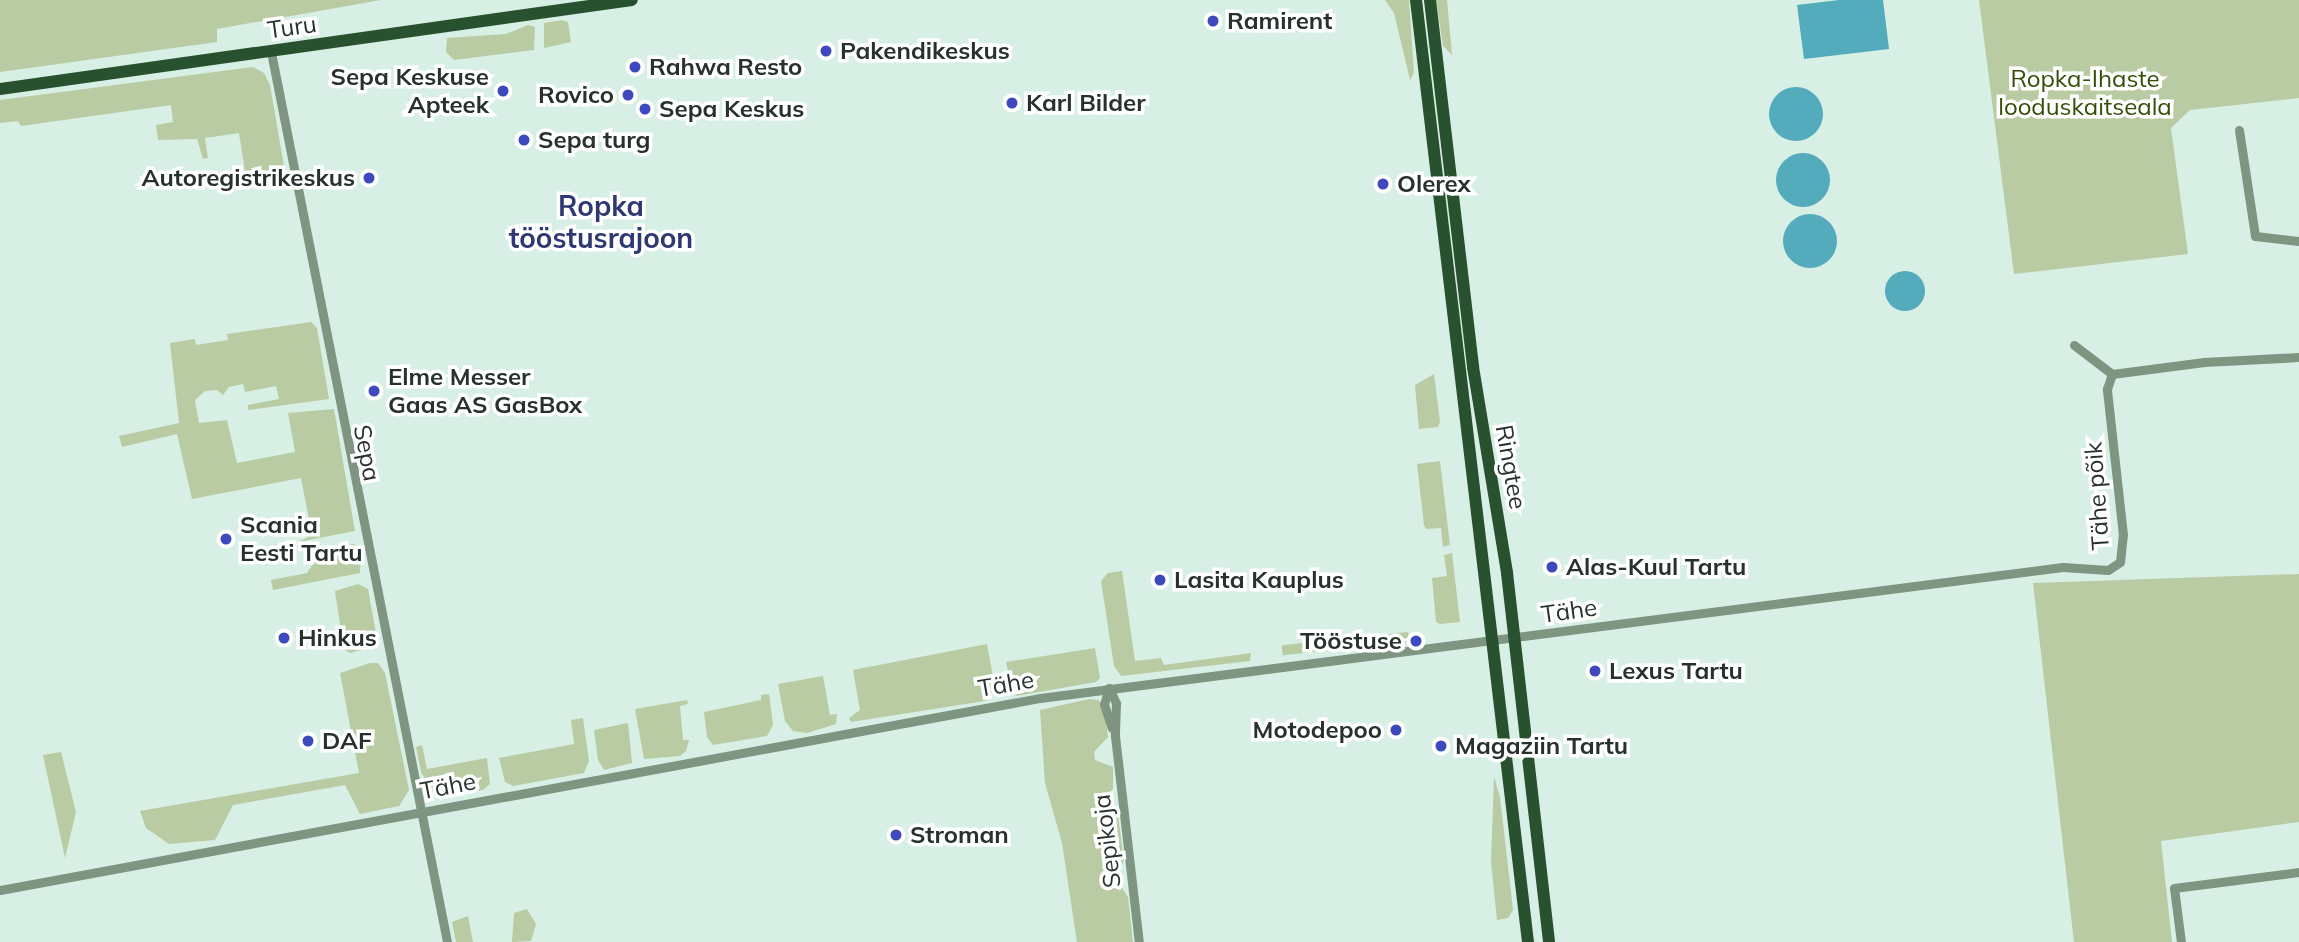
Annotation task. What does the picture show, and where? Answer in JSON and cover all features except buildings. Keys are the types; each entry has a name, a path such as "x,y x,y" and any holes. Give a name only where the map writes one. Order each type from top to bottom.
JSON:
{"main road":[{"name":"Turu","path":"0,89 632,0"},
{"name":"Ringtee","path":"1416,0 1528,942"},
{"name":"Ringtee","path":"1430,0 1471,354 1515,637 1549,942"}],"street":[{"name":"Sepa","path":"271,52 447,942"},
{"path":"2239,130 2255,236 2299,241"},
{"path":"2074,345 2112,374 2192,363 2299,357"},
{"name":"Tähe põik","path":"2027,572 2063,567 2108,570 2120,562 2123,535 2107,389 2112,374"},
{"name":"Tähe","path":"0,890 853,730 1109,688 2027,572"},
{"name":"Sepikoja","path":"1109,688 1116,703 1115,736 1139,942"},
{"path":"2181,942 2174,888 2299,872"}],"green space":[{"path":"0,0 381,0 217,29 217,42 0,72"},
{"path":"1385,0 1409,0 1414,73 1410,80 1394,13"},
{"path":"1436,0 1447,0 1452,55 1443,46"},
{"name":"Ropka-Ihaste looduskaitseala","path":"1979,0 2299,0 2299,98 2190,110 2171,128 2188,254 2014,274"},
{"path":"562,20 568,22 571,42 544,48 544,23"},
{"path":"528,25 535,27 534,50 454,60 446,52 447,38 506,34"},
{"path":"253,67 264,73 270,85 284,166 278,176 246,178 239,133 205,138 208,158 203,159 197,139 158,140 156,125 173,122 171,105 21,126 18,121 0,123 0,100"},
{"path":"311,322 317,328 329,399 248,410 248,405 279,399 276,386 245,392 243,384 229,387 223,395 217,390 205,391 195,400 199,423 227,420 237,463 295,452 288,413 334,409 355,531 298,542 312,535 301,478 192,499 177,434 122,447 119,436 179,423 170,343 195,339 196,345 228,340 227,334"},
{"path":"1434,374 1440,422 1438,427 1419,429 1415,385"},
{"path":"1440,461 1450,545 1443,547 1441,528 1426,529 1424,525 1417,464"},
{"path":"354,544 361,548 360,573 273,590 271,580 307,573 316,559 315,551"},
{"path":"1452,553 1460,622 1440,624 1436,622 1432,578 1447,576 1444,555"},
{"path":"1122,571 1135,661 1161,658 1164,665 1251,653 1250,661 1121,676 1114,666 1101,581 1108,573"},
{"path":"2299,574 2299,822 2161,841 2172,942 2074,942 2033,583"},
{"path":"358,584 368,589 378,645 350,653 344,649 335,591"},
{"path":"1408,632 1409,642 1283,655 1282,645"},
{"path":"987,644 995,688 985,701 851,722 849,718 860,710 853,670"},
{"path":"1095,648 1100,678 1096,682 1016,696 1004,687 1001,673 1008,671 1006,662"},
{"path":"378,663 385,673 409,790 399,806 360,814 345,785 233,805 215,840 169,844 146,828 140,811 359,773 340,673"},
{"path":"823,676 830,715 837,714 836,724 807,733 793,731 785,721 778,684"},
{"path":"769,694 773,725 767,736 713,745 707,737 704,712 761,700 761,695"},
{"path":"1089,699 1099,700 1106,722 1108,737 1094,752 1095,760 1113,767 1113,789 1102,800 1103,808 1118,816 1124,860 1119,873 1111,877 1111,886 1122,888 1128,897 1133,942 1077,942 1062,843 1045,783 1040,710"},
{"path":"687,700 688,704 680,706 683,740 689,740 686,751 680,756 644,759 635,709"},
{"path":"583,718 589,761 584,773 513,786 505,782 499,758 574,744 571,720"},
{"path":"628,723 632,763 604,770 598,760 594,730"},
{"path":"422,745 427,769 487,758 490,784 483,790 434,794 421,772 416,747"},
{"path":"61,752 76,812 65,858 43,755"},
{"path":"1494,777 1500,797 1513,910 1508,918 1497,920 1491,862"},
{"path":"527,909 536,924 531,941 512,942 514,913"},
{"path":"468,916 473,942 456,942 452,922"}],"water":[{"path":"1839,0 1883,0 1889,49 1804,59 1797,5"},
{"path":"1796,87 1815,95 1823,114 1815,133 1796,141 1777,133 1769,114 1777,95"},
{"path":"1803,153 1822,161 1830,180 1822,199 1803,207 1784,199 1776,180 1784,161"},
{"path":"1810,214 1829,222 1837,241 1829,260 1810,268 1791,260 1783,241 1791,222"},
{"path":"1905,271 1919,277 1925,291 1919,305 1905,311 1891,305 1885,291 1891,277"}],"place":[{"name":"Ramirent","path":"1213,21"},
{"name":"Pakendikeskus","path":"826,51"},
{"name":"Rahwa Resto","path":"635,67"},
{"name":"Sepa Keskuse Apteek","path":"503,91"},
{"name":"Rovico","path":"628,95"},
{"name":"Karl Bilder","path":"1012,103"},
{"name":"Sepa Keskus","path":"645,109"},
{"name":"Sepa turg","path":"524,140"},
{"name":"Autoregistrikeskus","path":"369,178"},
{"name":"Olerex","path":"1383,184"},
{"name":"Elme Messer Gaas AS GasBox","path":"374,391"},
{"name":"Scania Eesti Tartu","path":"226,539"},
{"name":"Alas-Kuul Tartu","path":"1552,567"},
{"name":"Lasita Kauplus","path":"1160,580"},
{"name":"Hinkus","path":"284,638"},
{"name":"Tööstuse","path":"1416,641"},
{"name":"Lexus Tartu","path":"1595,671"},
{"name":"Motodepoo","path":"1396,730"},
{"name":"DAF","path":"308,741"},
{"name":"Magaziin Tartu","path":"1441,746"},
{"name":"Stroman","path":"896,835"}],"district":[{"name":"Ropka tööstusrajoon","path":"601,222"}]}
